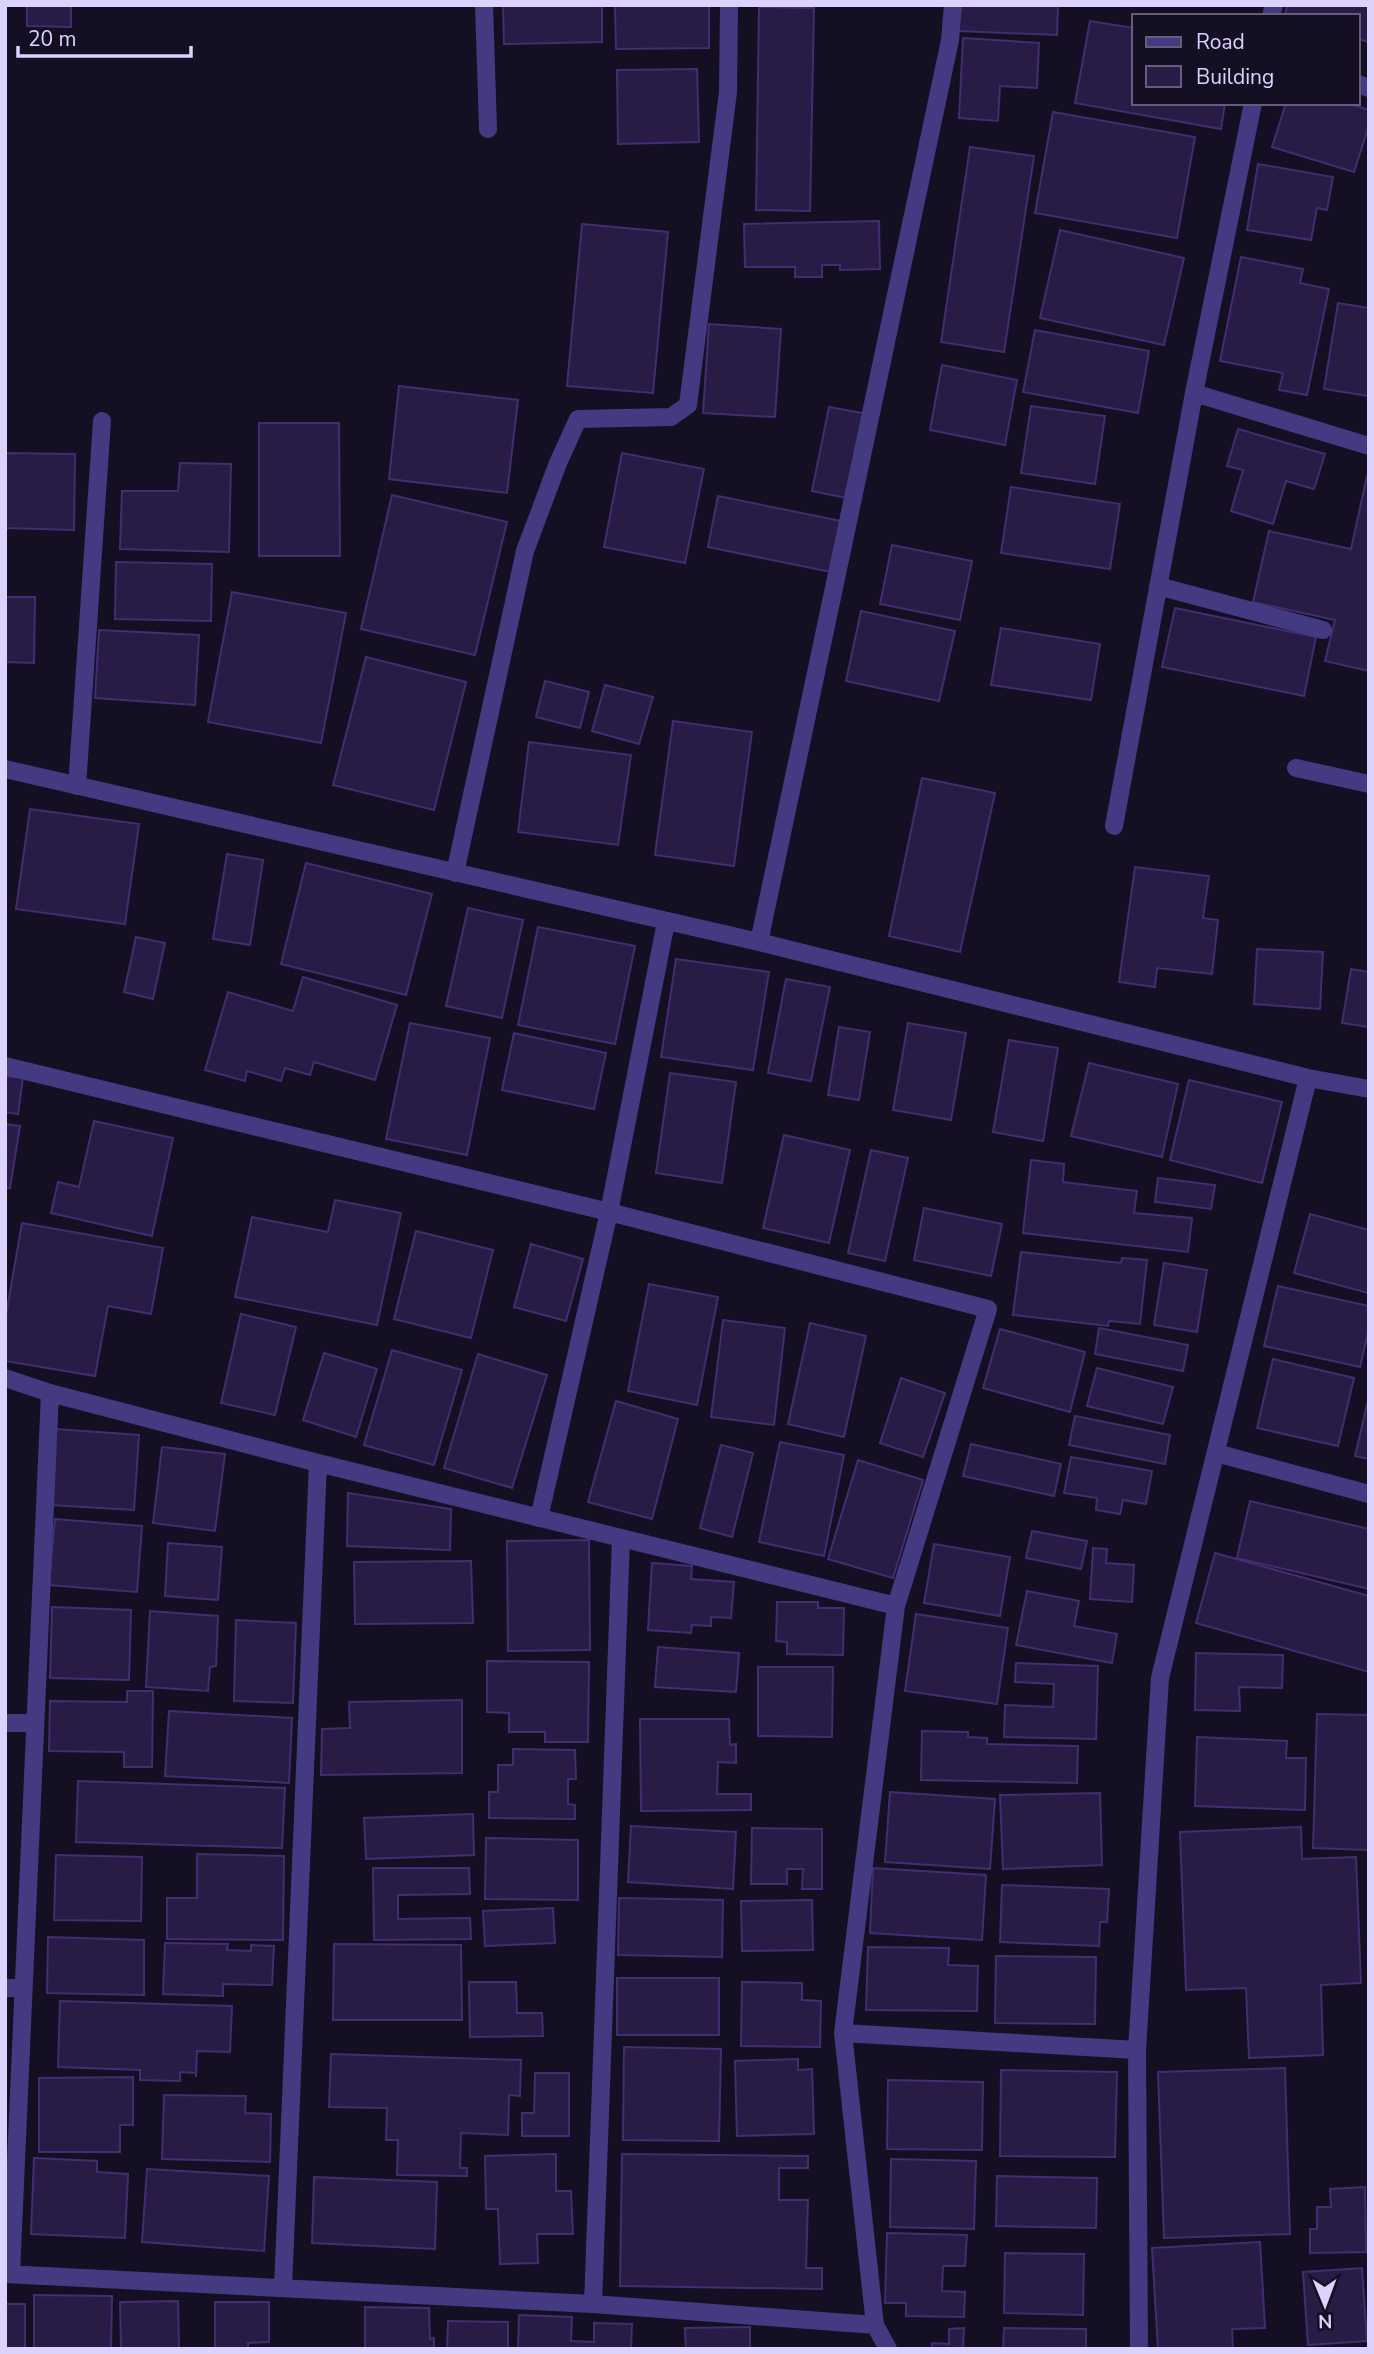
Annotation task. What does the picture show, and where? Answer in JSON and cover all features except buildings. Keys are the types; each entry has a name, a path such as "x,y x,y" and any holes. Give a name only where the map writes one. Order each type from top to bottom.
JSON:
{"street":[{"path":"484,5 488,129"},
{"path":"455,873 525,551 558,463 578,419 671,417 688,405 728,92 729,5"},
{"path":"759,942 950,40 953,5"},
{"path":"1114,826 1194,393 1253,105"},
{"path":"1194,393 1369,446"},
{"path":"77,786 102,421"},
{"path":"1158,586 1323,630"},
{"path":"1296,768 1369,784"},
{"path":"5,769 759,942 1308,1078 1369,1089"},
{"path":"539,1518 609,1212 666,922"},
{"path":"5,1066 609,1212 988,1309 896,1606 843,2033 875,2325 888,2349"},
{"path":"1139,2349 1137,2050 1160,1678 1308,1078"},
{"path":"5,1378 50,1393 318,1463 896,1606"},
{"path":"50,1393 35,1723 14,1988 8,2274 593,2304 875,2325"},
{"path":"1216,1453 1369,1494"},
{"path":"283,2287 318,1463"},
{"path":"593,2304 621,1539"},
{"path":"5,1723 35,1723"},
{"path":"843,2033 1137,2050"}]}
